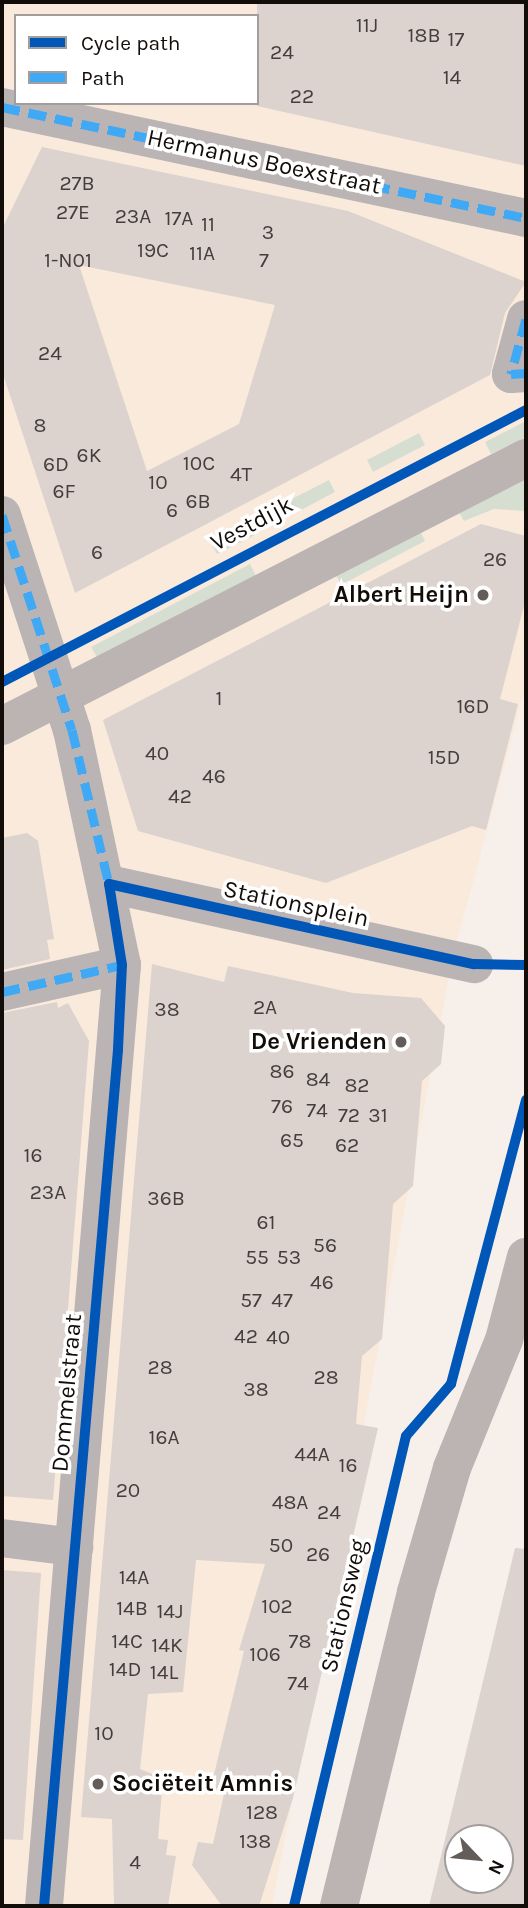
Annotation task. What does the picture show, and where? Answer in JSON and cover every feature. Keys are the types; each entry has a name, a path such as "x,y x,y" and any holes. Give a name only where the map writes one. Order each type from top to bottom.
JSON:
{"street":[{"name":"Hermanus Boexstraat","path":"2,107 526,218"},
{"path":"519,374 526,319"},
{"path":"2,726 526,458"},
{"name":"Dommelstraat","path":"2,515 59,696 109,884 122,965 44,1906"},
{"name":"Stationsplein","path":"109,884 474,964"},
{"path":"2,992 122,965"},
{"path":"339,1906 452,1468 505,1340 526,1257"},
{"path":"2,1538 74,1547"}],"shaded area":[{"path":"2,2 526,2 526,686 453,956 272,1906 2,1906"},
{"path":"526,421 526,437 491,454 485,442"},
{"path":"419,433 425,445 373,472 367,460"},
{"path":"526,478 526,511 494,509 464,521 457,509"},
{"path":"329,480 335,492 286,518 278,506"},
{"path":"248,522 255,535 217,554 210,541"},
{"path":"419,529 425,541 341,585 335,573"},
{"path":"250,564 256,576 98,659 91,647"}],"building":[{"path":"257,2 526,2 526,166 257,106"},
{"path":"42,147 348,211 526,282 505,313 490,375 75,593 2,371 2,229","holes":["79,265 275,305 239,424 147,471"]},
{"path":"481,524 526,536 526,598 500,699 518,704 486,830 472,826 326,883 138,831 103,720"},
{"path":"27,833 38,841 54,939 47,940 50,959 2,970 2,838"},
{"path":"152,964 224,982 228,966 353,993 421,998 445,1026 441,1064 422,1081 413,1186 393,1204 382,1339 362,1356 356,1424 378,1428 293,1798 259,1906 222,1906 192,1865 198,1842 213,1844 224,1794 210,1791 244,1651 239,1650 265,1564 196,1560 183,1692 148,1694 140,1769 163,1778 158,1839 168,1840 166,1855 176,1856 168,1906 114,1906 112,1819 81,1817"},
{"path":"57,1002 58,1008 68,1003 89,1041 53,1500 2,1496 2,1013"},
{"path":"515,1548 526,1549 526,1906 429,1906 444,1844 444,1894 514,1894 514,1824 449,1824"},
{"path":"2,1570 41,1573 23,1840 2,1839"}],"marked path":[{"path":"2,107 526,218"},
{"path":"526,319 511,374 526,373"},
{"path":"2,515 72,730 110,888"},
{"path":"2,992 122,965"}],"cycle path":[{"name":"Vestdijk","path":"2,682 526,410"},
{"path":"44,1906 118,1049 122,965 109,884 474,964 526,965"},
{"name":"Stationsweg","path":"294,1906 406,1436 451,1384 526,1100"}],"place":[{"name":"Albert Heijn","path":"483,595"},
{"name":"De Vrienden","path":"401,1042"},
{"name":"Sociëteit Amnis","path":"98,1784"}]}
